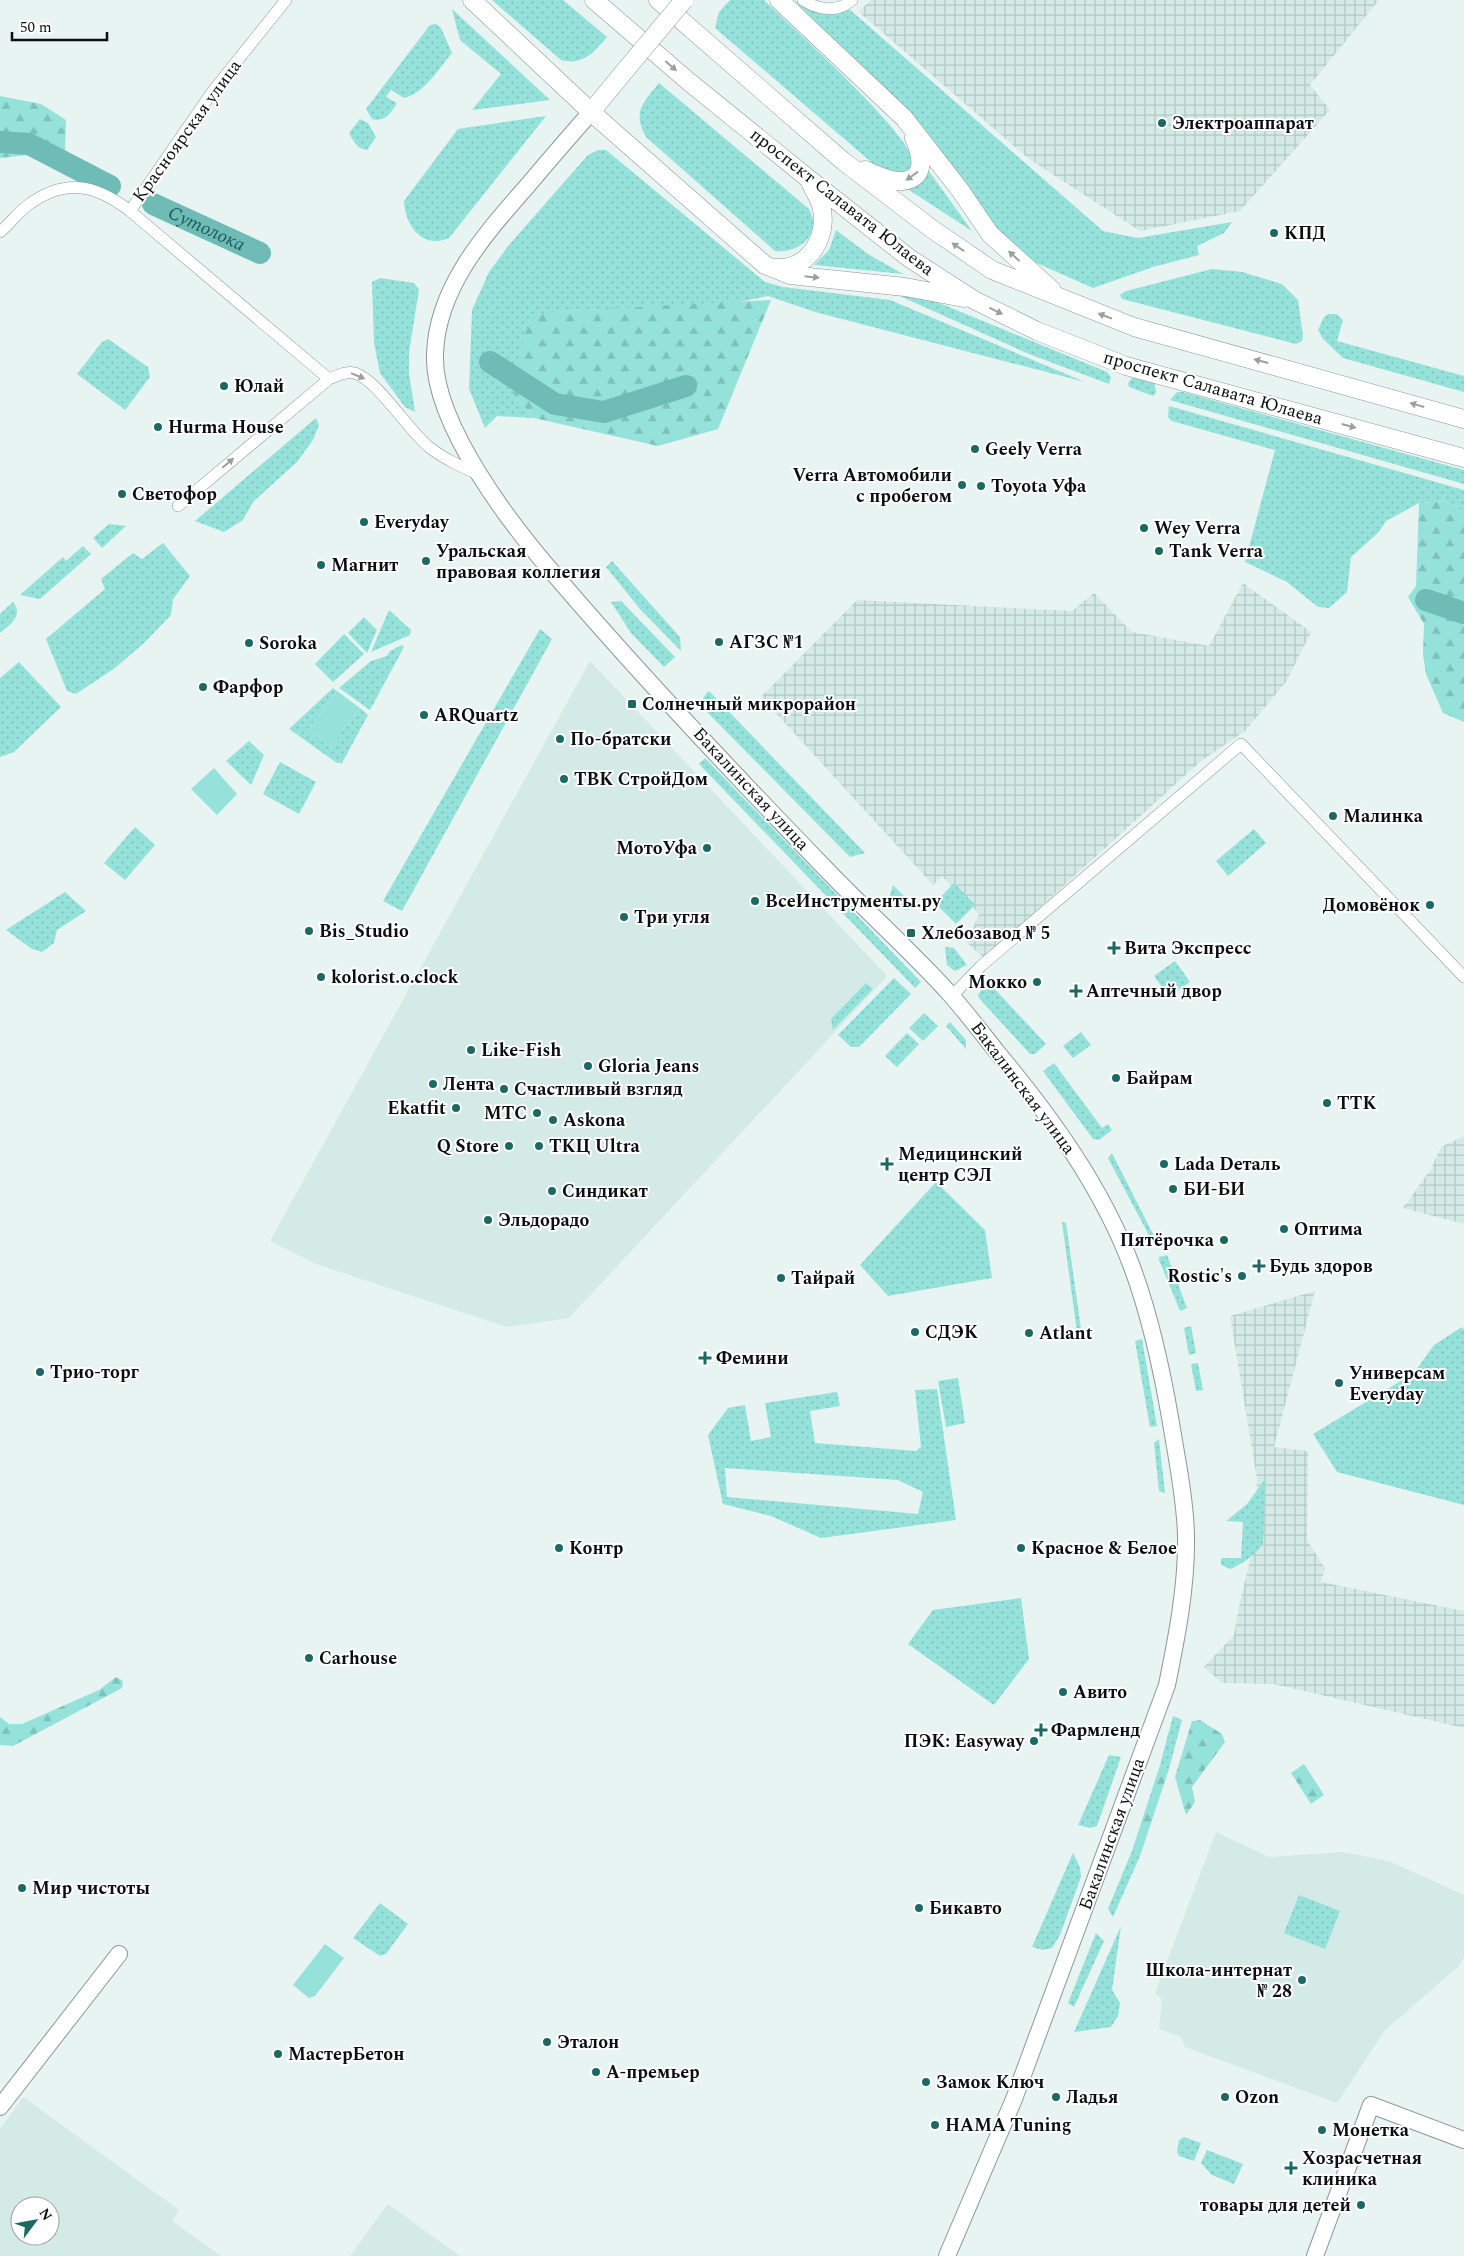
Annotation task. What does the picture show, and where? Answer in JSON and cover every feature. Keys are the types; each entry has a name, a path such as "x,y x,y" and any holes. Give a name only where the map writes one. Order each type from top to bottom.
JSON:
{"main road":[{"path":"472,0 591,112 765,265 790,275 905,287 974,300"},
{"name":"проспект Салавата Юлаева","path":"594,0 688,81 909,258 974,300 1037,331 1126,366 1464,458"},
{"name":"проспект Салавата Юлаева","path":"658,0 843,161 932,229 992,270 1134,327 1464,418"},
{"path":"591,112 684,0"},
{"path":"779,0 904,118 960,190 990,234 1064,300"},
{"name":"Бакалинская улица","path":"591,112 488,231 460,273 440,315 434,354 438,388 448,418 482,476 534,552 598,626 823,867 952,996 1054,1124 1109,1214 1131,1266 1161,1363 1178,1467 1186,1535 1184,1575 1176,1636 1162,1701 1014,2099 947,2256"},
{"path":"843,161 901,182 913,177 921,168 922,156 904,118"},
{"path":"765,265 773,268 789,266 805,259 818,246 823,216 821,204 809,179"},
{"path":"0,2106 119,1954"},
{"path":"1315,2256 1371,2105 1464,2140"}],"street":[{"name":"Красноярская улица","path":"0,232 18,213 41,196 57,190 74,187 92,189 105,194 130,211 213,91 286,0"},
{"path":"802,0 813,7 834,9 852,0"},
{"path":"130,211 328,379"},
{"path":"178,506 328,379 345,373 354,373 366,379 428,446 450,461 482,476"},
{"path":"952,996 986,962 1240,744 1464,977"}],"shaded area":[{"name":"Электроаппарат","path":"870,0 1379,0 1310,85 1330,110 1240,211 1140,231 1029,159 859,12"},
{"path":"1243,583 1311,632 1286,682 1245,731 1201,761 984,958 967,943 979,914 942,876 933,885 761,697 857,600 1072,611 1094,593 1132,632 1209,646"},
{"path":"590,661 887,976 569,1318 507,1327 316,1264 270,1241"},
{"path":"1464,1136 1464,1224 1403,1208 1431,1169 1441,1147"},
{"path":"1315,1291 1274,1447 1308,1451 1307,1540 1325,1568 1321,1582 1464,1611 1464,1728 1274,1684 1222,1683 1204,1667 1234,1635 1254,1544 1257,1479 1230,1316"},
{"name":"Школа-интернат № 28","path":"1216,1832 1269,1857 1343,1852 1389,1861 1464,1895 1464,1957 1459,1966 1385,2030 1337,2103 1185,2047 1181,2037 1159,2029 1162,1999 1155,1993"},
{"path":"23,2097 179,2210 172,2221 221,2256 0,2256 0,2129"},
{"path":"388,2204 460,2256 350,2256"}],"green space":[{"path":"492,0 563,0 607,37 593,52 582,59 576,61 561,60"},
{"path":"730,0 764,0 871,104 891,127 906,146 912,159 909,169 900,176 877,167 715,28 719,12"},
{"path":"794,0 809,9 848,8 1103,231 1138,238 1232,222 1224,233 1197,246 1199,255 1153,267 1093,288 1023,257 994,231 906,112"},
{"path":"452,9 550,100 472,110 501,74 460,40"},
{"path":"436,24 441,28 452,53 419,91 404,98 391,90 386,97 397,103 390,114 381,119 372,119 366,109 430,25"},
{"path":"659,83 809,209 813,218 813,227 811,234 800,246 784,251 775,251 646,137 640,120 641,108"},
{"path":"0,96 41,104 66,120 65,151 0,158"},
{"path":"546,116 449,238 431,241 417,233 408,219 404,201 458,129"},
{"path":"360,119 368,123 376,137 367,150 358,147 349,133"},
{"path":"598,150 606,150 765,282 783,287 890,300 1085,382 815,312 768,296 735,303 565,311 514,395 534,418 497,416 485,428 469,389 472,310 489,272 509,245 588,155"},
{"path":"928,170 972,231 909,190 915,186"},
{"path":"836,230 868,254 903,274 814,265 829,250"},
{"path":"1212,269 1242,272 1282,284 1298,300 1302,341 1296,344 1122,299 1120,295 1126,291"},
{"path":"380,278 414,283 419,290 409,352 409,373 415,412 405,407 380,373 374,343 372,282"},
{"path":"893,293 927,298 1107,372 1111,377 1109,384 1029,354"},
{"path":"771,300 718,429 658,446 534,418 514,395 525,335 532,320 539,315 565,311"},
{"path":"1328,314 1337,314 1343,320 1337,341 1464,376 1464,392 1343,358 1323,339 1318,330 1324,317"},
{"path":"108,339 148,367 150,377 125,410 77,374 102,342"},
{"path":"1132,378 1140,378 1155,384 1156,393 1153,396 1129,387 1128,383"},
{"path":"1177,392 1183,392 1464,470 1464,484 1170,400"},
{"path":"1169,406 1464,490 1464,509 1446,501 1419,503 1386,521 1379,532 1351,557 1347,592 1329,608 1318,607 1287,582 1245,562 1275,450 1172,421 1168,417"},
{"path":"316,418 319,425 313,440 297,462 253,502 243,520 224,532 195,521"},
{"path":"1446,501 1464,509 1464,722 1443,713 1426,674 1423,655 1424,624 1408,597 1416,586 1419,503"},
{"path":"109,524 126,526 102,548 93,538"},
{"path":"163,543 190,576 173,599 171,615 144,643 115,668 76,694 67,691 46,639 105,589 101,579 133,553 142,559"},
{"path":"83,546 91,554 40,599 20,595 63,557 66,561"},
{"path":"612,561 680,637 681,651 640,609 606,567"},
{"path":"621,601 675,657 664,667 631,633 611,602"},
{"path":"13,602 17,611 16,615 11,623 0,633 0,614"},
{"path":"389,610 411,630 410,635 371,652"},
{"path":"364,617 377,630 367,653 348,633"},
{"path":"540,629 552,639 402,911 383,901"},
{"path":"344,634 364,654 333,682 315,664"},
{"path":"402,645 404,647 370,710 339,688 371,661 387,656 390,651"},
{"path":"19,662 61,707 14,752 0,757 0,678"},
{"path":"333,688 337,691 308,730 330,747 360,708 368,715 342,763 337,763 289,729"},
{"path":"337,691 360,708 330,747 308,730"},
{"path":"709,691 865,853 850,857 706,711 703,700"},
{"path":"249,741 264,755 251,785 226,761"},
{"path":"705,758 921,982 915,988 699,764"},
{"path":"280,762 316,782 299,814 263,794"},
{"path":"214,768 237,794 217,815 191,789"},
{"path":"135,827 155,845 125,880 104,863"},
{"path":"1254,829 1266,843 1228,876 1216,861"},
{"path":"954,883 975,905 956,924 935,903"},
{"path":"893,885 907,899 909,910 901,909 889,899"},
{"path":"65,892 86,911 57,930 54,943 42,952 32,949 6,930"},
{"path":"945,947 954,948 967,965 955,971 947,965"},
{"path":"1175,961 1190,982 1169,997 1154,976"},
{"path":"894,978 911,994 859,1047 851,1047 838,1035"},
{"path":"866,983 873,989 833,1030 831,1019"},
{"path":"989,983 1046,1044 1035,1054 1030,1054 979,998 978,994"},
{"path":"924,1013 938,1026 923,1041 909,1028"},
{"path":"950,1022 966,1040 966,1049 946,1026"},
{"path":"1081,1032 1091,1045 1073,1058 1063,1046"},
{"path":"907,1033 919,1044 897,1067 885,1056"},
{"path":"1054,1063 1102,1128 1108,1124 1112,1130 1099,1140 1093,1139 1043,1071"},
{"path":"1112,1153 1157,1242 1153,1243 1108,1158"},
{"path":"936,1182 985,1230 992,1278 888,1296 860,1265"},
{"path":"1062,1222 1066,1223 1082,1336 1078,1339"},
{"path":"1167,1255 1187,1308 1180,1311 1159,1260 1159,1257"},
{"path":"1191,1326 1196,1353 1189,1355 1184,1328"},
{"path":"1462,1327 1464,1330 1464,1505 1337,1472 1313,1434 1414,1373 1434,1345"},
{"path":"1142,1339 1157,1426 1150,1427 1135,1341"},
{"path":"1198,1363 1203,1390 1196,1391 1191,1364"},
{"path":"958,1378 965,1423 946,1427 938,1381"},
{"path":"937,1389 956,1520 821,1538 771,1516 723,1504 708,1435 728,1408 745,1405 751,1441 771,1437 765,1403 837,1392 840,1406 810,1411 815,1443 916,1451 921,1447 915,1390","holes":["725,1468 898,1480 923,1492 918,1514 727,1497"]},
{"path":"1159,1439 1165,1493 1159,1491 1154,1443"},
{"path":"1266,1478 1263,1543 1253,1555 1231,1569 1221,1565 1221,1558 1241,1558 1243,1522 1226,1521 1247,1504"},
{"path":"1021,1598 1029,1659 994,1705 908,1644 933,1610"},
{"path":"116,1677 123,1681 122,1688 13,1746 0,1745 0,1717 9,1724 22,1724 99,1690"},
{"path":"1173,1716 1182,1720 1169,1769 1160,1765"},
{"path":"1200,1720 1222,1734 1225,1742 1192,1787 1195,1802 1186,1815 1175,1777 1192,1721"},
{"path":"1109,1755 1121,1757 1097,1826 1091,1828 1078,1825"},
{"path":"1304,1764 1324,1795 1311,1804 1291,1773"},
{"path":"1160,1765 1169,1769 1140,1856 1132,1851"},
{"path":"1132,1851 1140,1856 1113,1917 1108,1909"},
{"path":"1073,1853 1080,1867 1081,1877 1060,1935 1052,1948 1043,1950 1032,1947"},
{"path":"1299,1895 1340,1911 1325,1949 1284,1933"},
{"path":"380,1903 408,1924 386,1954 380,1956 353,1938"},
{"path":"1121,1926 1112,1990 1120,2003 1118,2016 1111,2027 1074,2032"},
{"path":"1096,1933 1104,1941 1074,2007 1068,2003"},
{"path":"325,1944 344,1958 315,1996 309,1998 293,1985"},
{"path":"1184,2137 1201,2143 1194,2161 1179,2156 1177,2152 1179,2140"},
{"path":"1207,2150 1243,2164 1234,2184 1212,2175 1201,2163"}],"waterway":[{"name":"Сутолока","path":"0,142 29,144 110,186"},
{"name":"Сутолока","path":"153,204 260,253"},
{"name":"Сутолока","path":"490,362 555,404 604,412 686,386"},
{"name":"Сутолока","path":"1426,600 1464,613"}],"place":[{"name":"Электроаппарат","path":"1162,123"},
{"name":"КПД","path":"1274,233"},
{"name":"Юлай","path":"224,386"},
{"name":"Hurma House","path":"158,427"},
{"name":"Geely Verra","path":"975,449"},
{"name":"Verra Автомобили с пробегом","path":"962,485"},
{"name":"Toyota Уфа","path":"981,486"},
{"name":"Светофор","path":"122,494"},
{"name":"Everyday","path":"364,522"},
{"name":"Wey Verra","path":"1144,528"},
{"name":"Tank Verra","path":"1159,551"},
{"name":"Уральская правовая коллегия","path":"426,561"},
{"name":"Магнит","path":"321,565"},
{"name":"АГЗС №1","path":"719,642"},
{"name":"Soroka","path":"249,643"},
{"name":"Фарфор","path":"203,687"},
{"name":"Солнечный микрорайон","path":"632,704"},
{"name":"ARQuartz","path":"424,715"},
{"name":"По-братски","path":"560,739"},
{"name":"ТВК СтройДом","path":"564,779"},
{"name":"Малинка","path":"1333,816"},
{"name":"МотоУфа","path":"707,848"},
{"name":"ВсеИнструменты.ру","path":"755,901"},
{"name":"Домовёнок","path":"1430,905"},
{"name":"Три угля","path":"624,917"},
{"name":"Bis_Studio","path":"309,931"},
{"name":"Хлебозавод № 5","path":"911,933"},
{"name":"Вита Экспресс","path":"1114,948"},
{"name":"kolorist.o.clock","path":"321,977"},
{"name":"Мокко","path":"1037,982"},
{"name":"Аптечный двор","path":"1076,991"},
{"name":"Like-Fish","path":"471,1050"},
{"name":"Gloria Jeans","path":"588,1066"},
{"name":"Байрам","path":"1116,1078"},
{"name":"Лента","path":"433,1084"},
{"name":"Счастливый взгляд","path":"504,1089"},
{"name":"ТТК","path":"1327,1103"},
{"name":"Ekatfit","path":"456,1108"},
{"name":"МТС","path":"537,1113"},
{"name":"Askona","path":"553,1120"},
{"name":"Q Store","path":"509,1146"},
{"name":"ТКЦ Ultra","path":"539,1146"},
{"name":"Медицинский центр СЭЛ","path":"887,1164"},
{"name":"Lada Dеталь","path":"1164,1164"},
{"name":"БИ-БИ","path":"1173,1189"},
{"name":"Синдикат","path":"552,1191"},
{"name":"Эльдорадо","path":"488,1220"},
{"name":"Оптима","path":"1284,1229"},
{"name":"Пятёрочка","path":"1224,1240"},
{"name":"Будь здоров","path":"1259,1266"},
{"name":"Rostic's","path":"1242,1276"},
{"name":"Тайрай","path":"781,1278"},
{"name":"СДЭК","path":"915,1332"},
{"name":"Atlant","path":"1029,1333"},
{"name":"Фемини","path":"705,1358"},
{"name":"Трио-торг","path":"40,1372"},
{"name":"Универсам Everyday","path":"1339,1383"},
{"name":"Контр","path":"559,1548"},
{"name":"Красное & Белое","path":"1021,1548"},
{"name":"Carhouse","path":"309,1658"},
{"name":"Авито","path":"1063,1692"},
{"name":"Фармленд","path":"1041,1730"},
{"name":"ПЭК: Easyway","path":"1034,1741"},
{"name":"Мир чистоты","path":"22,1888"},
{"name":"Бикавто","path":"919,1908"},
{"name":"Школа-интернат № 28","path":"1302,1980"},
{"name":"Эталон","path":"547,2042"},
{"name":"МастерБетон","path":"278,2054"},
{"name":"А-премьер","path":"596,2072"},
{"name":"Замок Ключ","path":"926,2082"},
{"name":"Ладья","path":"1056,2097"},
{"name":"Ozon","path":"1225,2097"},
{"name":"HAMA Tuning","path":"935,2125"},
{"name":"Монетка","path":"1322,2130"},
{"name":"Хозрасчетная клиника","path":"1291,2168"},
{"name":"товары для детей","path":"1361,2205"}]}
